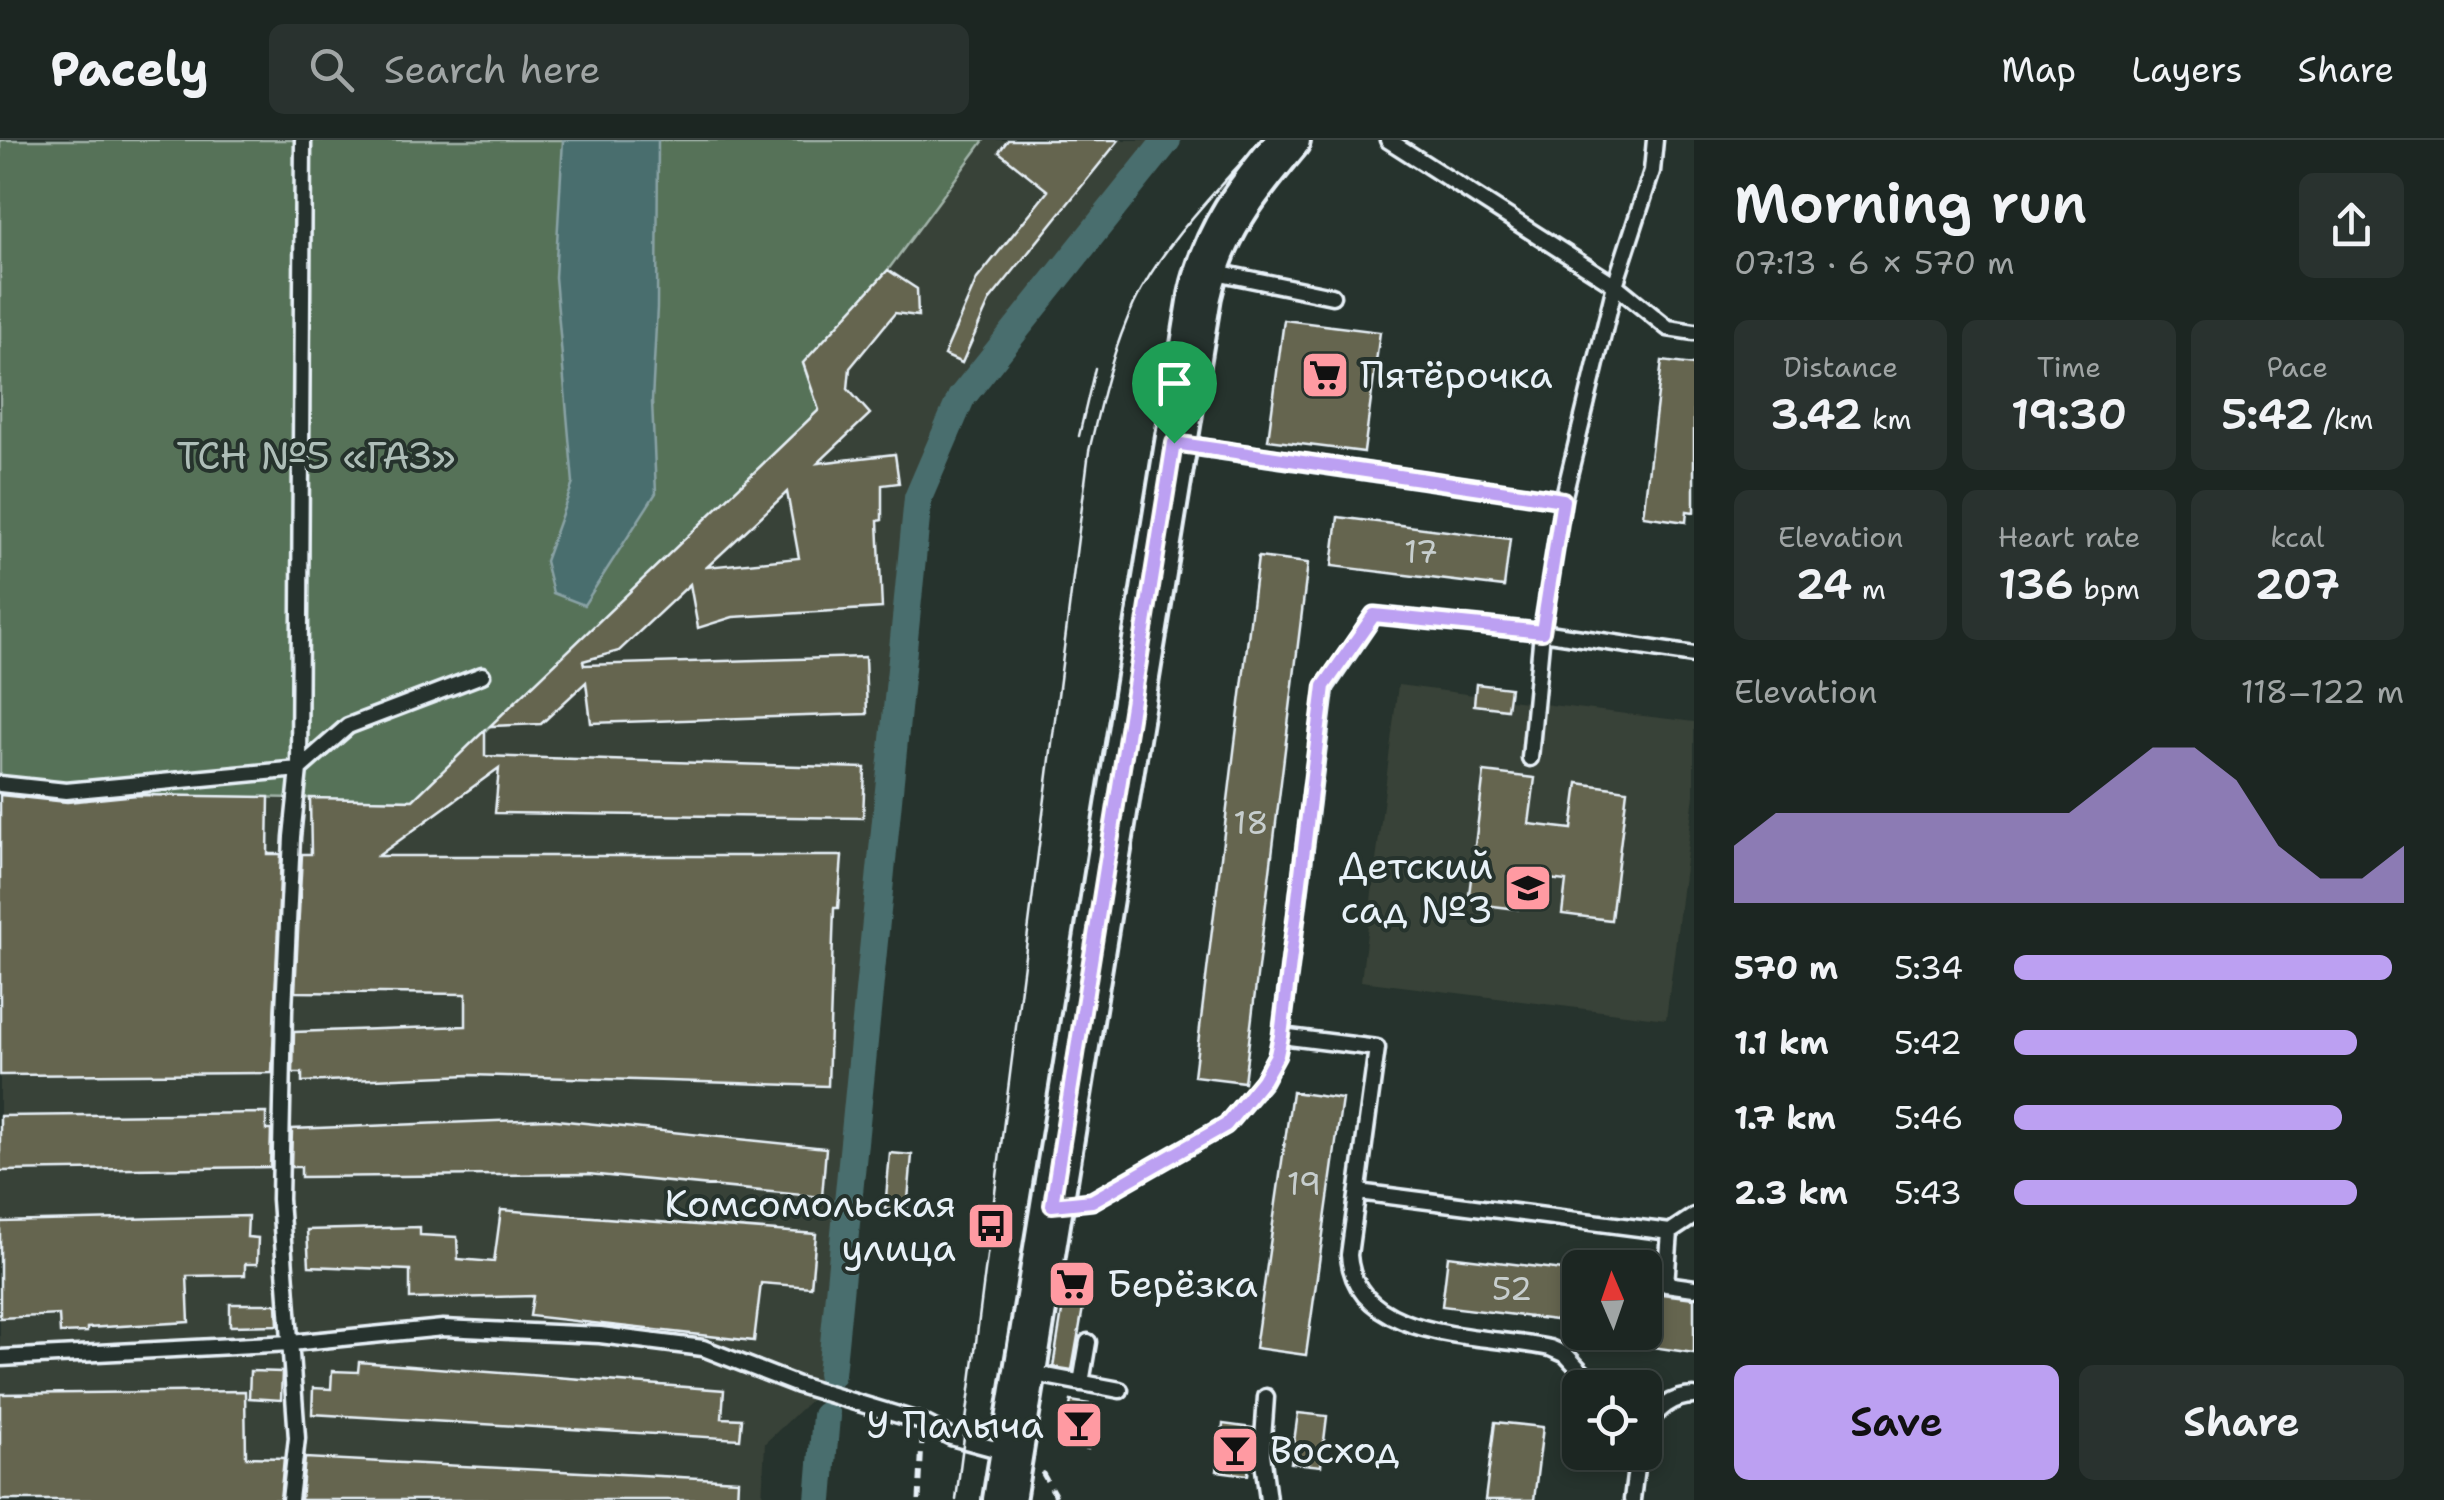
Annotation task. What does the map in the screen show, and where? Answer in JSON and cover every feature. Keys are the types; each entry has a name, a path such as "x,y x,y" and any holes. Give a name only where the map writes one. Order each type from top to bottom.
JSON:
{"street":[{"path":"1004,1500 1174,443 1206,270 1219,234 1289,140"}],"lane":[{"path":"290,1500 297,1438 280,1182 290,887 299,769 302,140"},
{"path":"1388,140 1615,285 1668,328 1694,332"},
{"path":"1530,758 1542,632 1563,500 1615,285 1652,171 1655,140"},
{"path":"1206,270 1332,296"},
{"path":"1174,443 1563,500"},
{"path":"1052,1205 1092,1201 1226,1125 1263,1080 1277,1055 1324,686 1374,615 1542,632 1694,655"},
{"path":"0,784 66,790 299,769 348,726 482,674"},
{"path":"1281,1036 1377,1048 1350,1270 1365,1298 1378,1310 1420,1328 1550,1348 1566,1355 1580,1370"},
{"path":"1358,1192 1670,1232 1694,1216"},
{"path":"1670,1232 1666,1284 1694,1288"},
{"path":"0,1358 291,1343 444,1328 600,1335 703,1348 798,1385 922,1422 951,1437 1011,1454"},
{"path":"1081,1384 1088,1342"},
{"path":"1024,1372 1120,1390"},
{"path":"1662,1407 1672,1400 1694,1396"},
{"path":"1266,1397 1262,1454 1268,1500"},
{"path":"1632,1500 1636,1470"}],"path":[{"path":"919,1500 922,1422"}],"shaded area":[{"path":"984,140 1162,140 959,386 914,497 839,1373 765,1443 762,1500 0,1500 0,793 413,800 579,639 803,363 888,270"},
{"name":"Детский сад №3","path":"1476,684 1510,688 1509,700 1694,722 1694,795 1666,1019 1361,981 1398,685 1474,695"}],"green space":[{"name":"ТСН №5 «ГАЗ»","path":"0,140 984,140 888,270 803,363 819,410 413,800 0,793"}],"water":[{"path":"563,140 658,140 652,401 656,493 584,605 553,593 545,561 573,483 555,277"}],"building":[{"path":"1008,140 1119,140 990,300 962,363 944,355 977,279 1048,191 999,152"},
{"path":"888,270 917,289 918,316 895,313 850,368 848,389 870,414 818,463 895,454 899,483 882,485 882,520 878,521 882,608 733,617 698,628 690,584 619,651 583,661 584,665 865,657 867,714 591,723 586,682 541,724 490,726 819,410 803,363","holes":["787,492 799,558 707,567"]},
{"name":"Пятёрочка","path":"1284,320 1380,332 1364,452 1268,440"},
{"path":"1662,361 1694,365 1694,512 1687,511 1686,522 1643,516"},
{"path":"1338,517 1510,539 1504,587 1332,566"},
{"path":"1258,557 1308,563 1244,1082 1194,1076"},
{"path":"1476,684 1510,688 1507,709 1474,705"},
{"path":"485,730 485,756 865,768 863,818 495,813 499,768 378,856 842,856 838,908 834,908 828,1086 470,1075 302,1082 302,1073 293,1073 294,1032 466,1026 466,994 295,992 302,854 311,854 310,798 413,800"},
{"path":"1484,772 1535,778 1529,824 1572,829 1578,783 1627,790 1611,920 1562,914 1566,881 1523,876 1518,909 1468,903"},
{"path":"0,795 67,802 137,795 269,797 268,854 281,854 272,1073 0,1075"},
{"path":"1292,1092 1342,1099 1306,1355 1255,1348"},
{"path":"266,1113 266,1130 271,1130 270,1167 0,1171 0,1116"},
{"path":"547,1119 826,1148 822,1197 588,1174 301,1177 301,1167 291,1167 292,1129"},
{"path":"890,1153 912,1155 907,1211 885,1209"},
{"path":"501,1210 816,1234 811,1287 761,1283 754,1341 530,1316 533,1296 410,1299 410,1270 309,1266 307,1230 420,1227 420,1235 457,1237 458,1259 494,1262"},
{"path":"248,1216 247,1237 258,1238 257,1264 245,1264 245,1275 187,1276 189,1322 60,1333 59,1315 0,1318 0,1222"},
{"path":"1448,1256 1562,1270 1562,1321 1442,1306"},
{"path":"1662,1294 1694,1298 1694,1353 1662,1348"},
{"path":"1064,1299 1084,1302 1072,1370 1053,1367"},
{"path":"230,1304 277,1304 278,1325 230,1326"},
{"path":"359,1362 724,1390 722,1418 742,1419 740,1439 312,1414 313,1388 331,1389 332,1371 358,1372"},
{"path":"250,1371 282,1372 281,1400 249,1398"},
{"path":"245,1391 246,1457 284,1458 280,1500 0,1500 0,1394"},
{"name":"У Палыча","path":"1071,1401 1095,1405 1088,1449 1063,1444"},
{"path":"1298,1413 1327,1416 1321,1466 1291,1463"},
{"path":"1495,1422 1543,1427 1534,1500 1485,1500"},
{"name":"Восход","path":"1223,1424 1253,1428 1248,1475 1217,1471"},
{"path":"305,1458 738,1480 737,1500 301,1500"}],"waterway":[{"path":"831,1374 918,498 961,398 1167,140"},
{"path":"819,1500 826,1416"}],"tram line":[{"path":"956,1500 1089,451 1119,340 1146,282 1192,218 1261,140"},
{"path":"1079,436 1095,368"}],"place":[{"name":"Пятёрочка","path":"1325,375"},
{"name":"Детский сад №3","path":"1528,888"},
{"name":"Комсомольская улица","path":"991,1226"},
{"name":"Берёзка","path":"1072,1284"},
{"name":"У Палыча","path":"1079,1425"},
{"name":"Восход","path":"1235,1450"}],"route":[{"path":"1174,443 1563,500 1542,632 1374,615 1324,686 1277,1055 1263,1080 1226,1125 1092,1201 1052,1205 1120,790 1174,443"}]}
